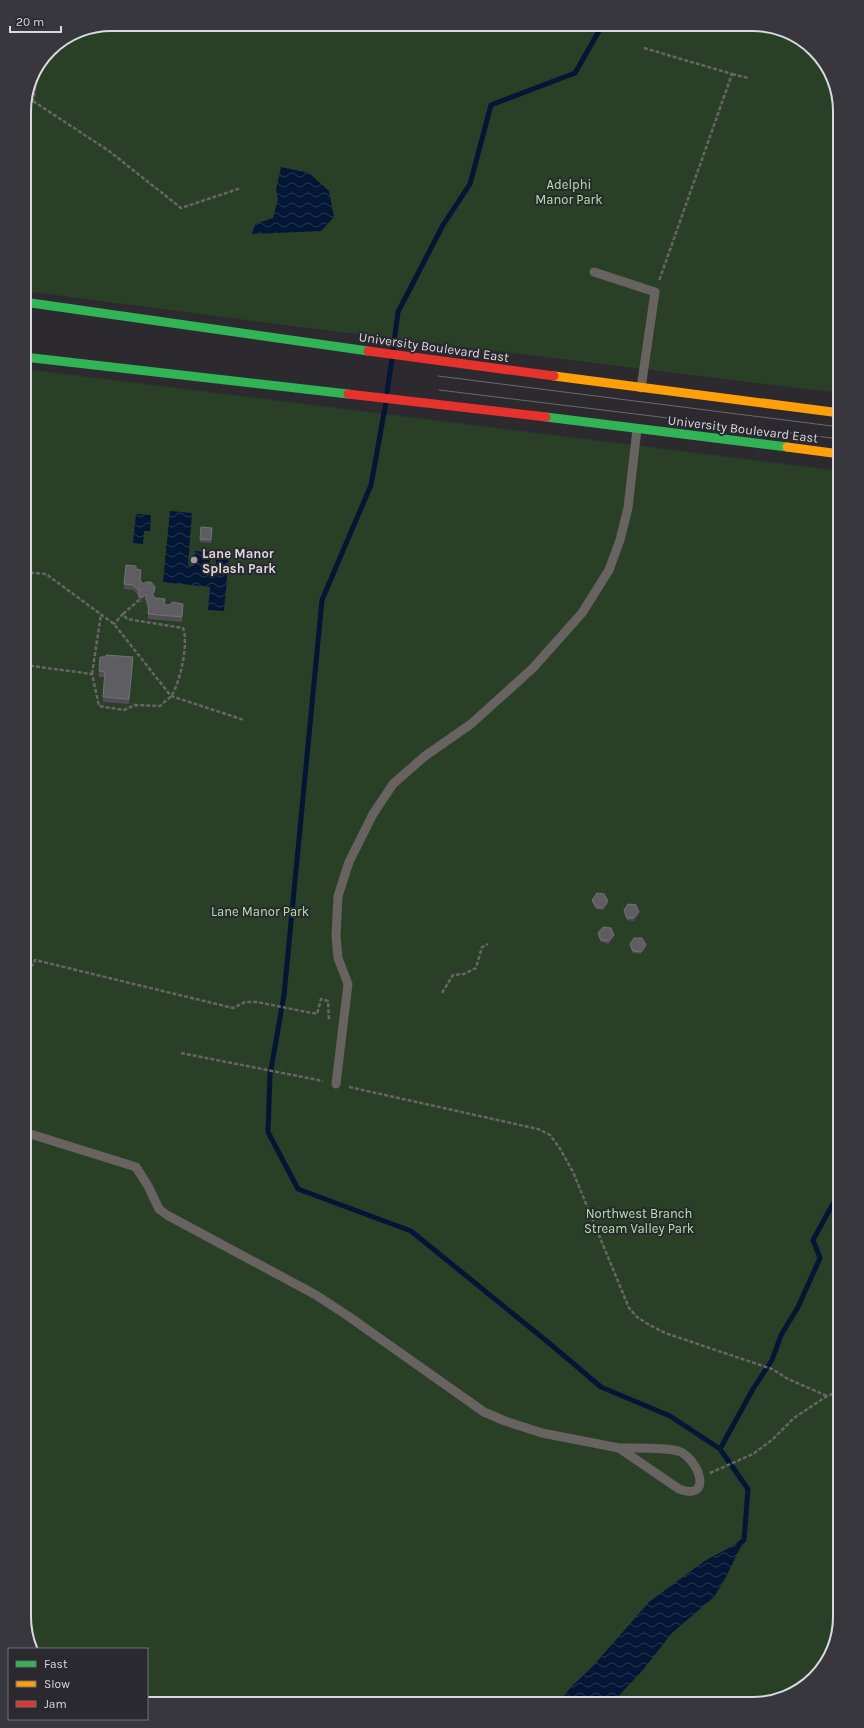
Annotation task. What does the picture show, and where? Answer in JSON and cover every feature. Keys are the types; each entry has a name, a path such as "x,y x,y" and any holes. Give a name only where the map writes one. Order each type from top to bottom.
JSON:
{"main road":[{"name":"University Boulevard East","path":"31,303 438,361 833,412"},
{"name":"University Boulevard East","path":"31,358 432,403 833,453"}],"lane":[{"path":"594,272 655,292 641,388"},
{"path":"332,1083 348,984 338,958 336,936 338,896 349,862 373,814 393,784 425,756 472,724 528,673 582,613 609,570 620,540 628,508 637,429"},
{"path":"31,1134 116,1160 136,1168 148,1186 159,1209 167,1215 316,1295 484,1412 505,1421 542,1433 619,1448 670,1449 679,1451 692,1461 699,1476 700,1483 698,1488 693,1492 687,1492 679,1489 619,1448"}],"path":[{"path":"644,48 748,78"},
{"path":"655,292 732,74"},
{"path":"36,85 33,101 109,151 181,208 241,188"},
{"path":"31,573 46,574 114,624 172,696 181,700 213,708 244,720"},
{"path":"114,624 139,600"},
{"path":"101,614 92,674 99,706 124,710 135,704 160,706 172,696 184,659 185,634 183,628 128,619 123,614"},
{"path":"31,666 92,674"},
{"path":"442,993 453,975 464,974 476,968 482,947 488,944"},
{"path":"31,964 33,965 35,960 233,1008 245,1002 257,1002 317,1014 321,999 328,1001 329,1024"},
{"path":"181,1053 308,1078"},
{"path":"324,1074 322,1081 332,1083"},
{"path":"347,1087 538,1129 550,1135 560,1147 572,1172 629,1308 637,1317 665,1333 772,1369 788,1379 827,1396"},
{"path":"715,1472 754,1454 772,1440 794,1418 827,1396 833,1394"}],"green space":[{"name":"Adelphi Manor Park","path":"111,31 758,31 779,35 806,51 816,62 829,85 833,106 833,392 308,328 31,292 31,106 34,90 39,76 54,54 71,42 85,35"},
{"path":"31,370 833,470 833,1622 829,1643 825,1652 813,1670 793,1686 779,1693 758,1697 148,1697 148,1648 38,1648 34,1638 31,1617"}],"water":[{"path":"281,167 309,173 329,191 334,217 321,231 252,234 255,224 273,218 278,199 276,190"},
{"path":"170,511 192,513 188,565 194,566 195,551 210,552 209,569 215,570 217,553 229,554 224,611 208,610 210,587 163,582"},
{"path":"136,514 151,515 150,531 144,531 143,544 133,543"},
{"path":"744,1540 726,1577 714,1597 672,1633 642,1671 618,1697 563,1697 571,1687 593,1666 649,1602 706,1560"}],"building":[{"path":"201,527 212,528 211,540 200,539"},
{"path":"126,565 136,566 136,569 141,570 140,580 143,584 146,582 151,582 155,587 152,594 155,598 165,599 164,605 169,605 173,602 183,604 182,617 148,614 149,604 146,600 146,595 141,598 138,594 140,589 137,589 133,585 124,584"},
{"path":"106,655 133,657 129,699 103,697 105,672 99,671 100,657 106,657"},
{"path":"597,893 604,894 608,901 603,908 596,907 592,900"},
{"path":"628,904 636,905 639,912 634,918 627,918 624,910"},
{"path":"603,927 611,928 614,935 609,941 601,940 598,933"},
{"path":"634,938 642,938 646,945 641,952 633,951 630,944"}],"waterway":[{"path":"393,349 398,312 443,225 470,184 491,105 575,73 599,31"},
{"path":"387,392 392,359"},
{"path":"386,402 371,485 322,600 284,995 270,1075 268,1132 298,1189 411,1231 601,1387 670,1416 720,1449 748,1489 744,1540 739,1544"},
{"path":"720,1449 753,1389 772,1360 781,1335 798,1307 820,1258 813,1240 833,1204"}],"tram line":[{"path":"438,376 833,426"},
{"path":"439,390 833,438"}],"traffic: fast":[{"path":"31,303 368,351"},
{"path":"31,358 348,394"},
{"path":"546,417 787,447"}],"traffic: slow":[{"path":"554,376 833,412"},
{"path":"787,447 833,453"}],"traffic: jam":[{"path":"368,351 554,376"},
{"path":"348,394 546,417"}],"place":[{"name":"Lane Manor Splash Park","path":"194,560"}],"park label":[{"name":"Lane Manor Park","path":"260,911"},
{"name":"Northwest Branch Stream Valley Park","path":"639,1220"}]}
